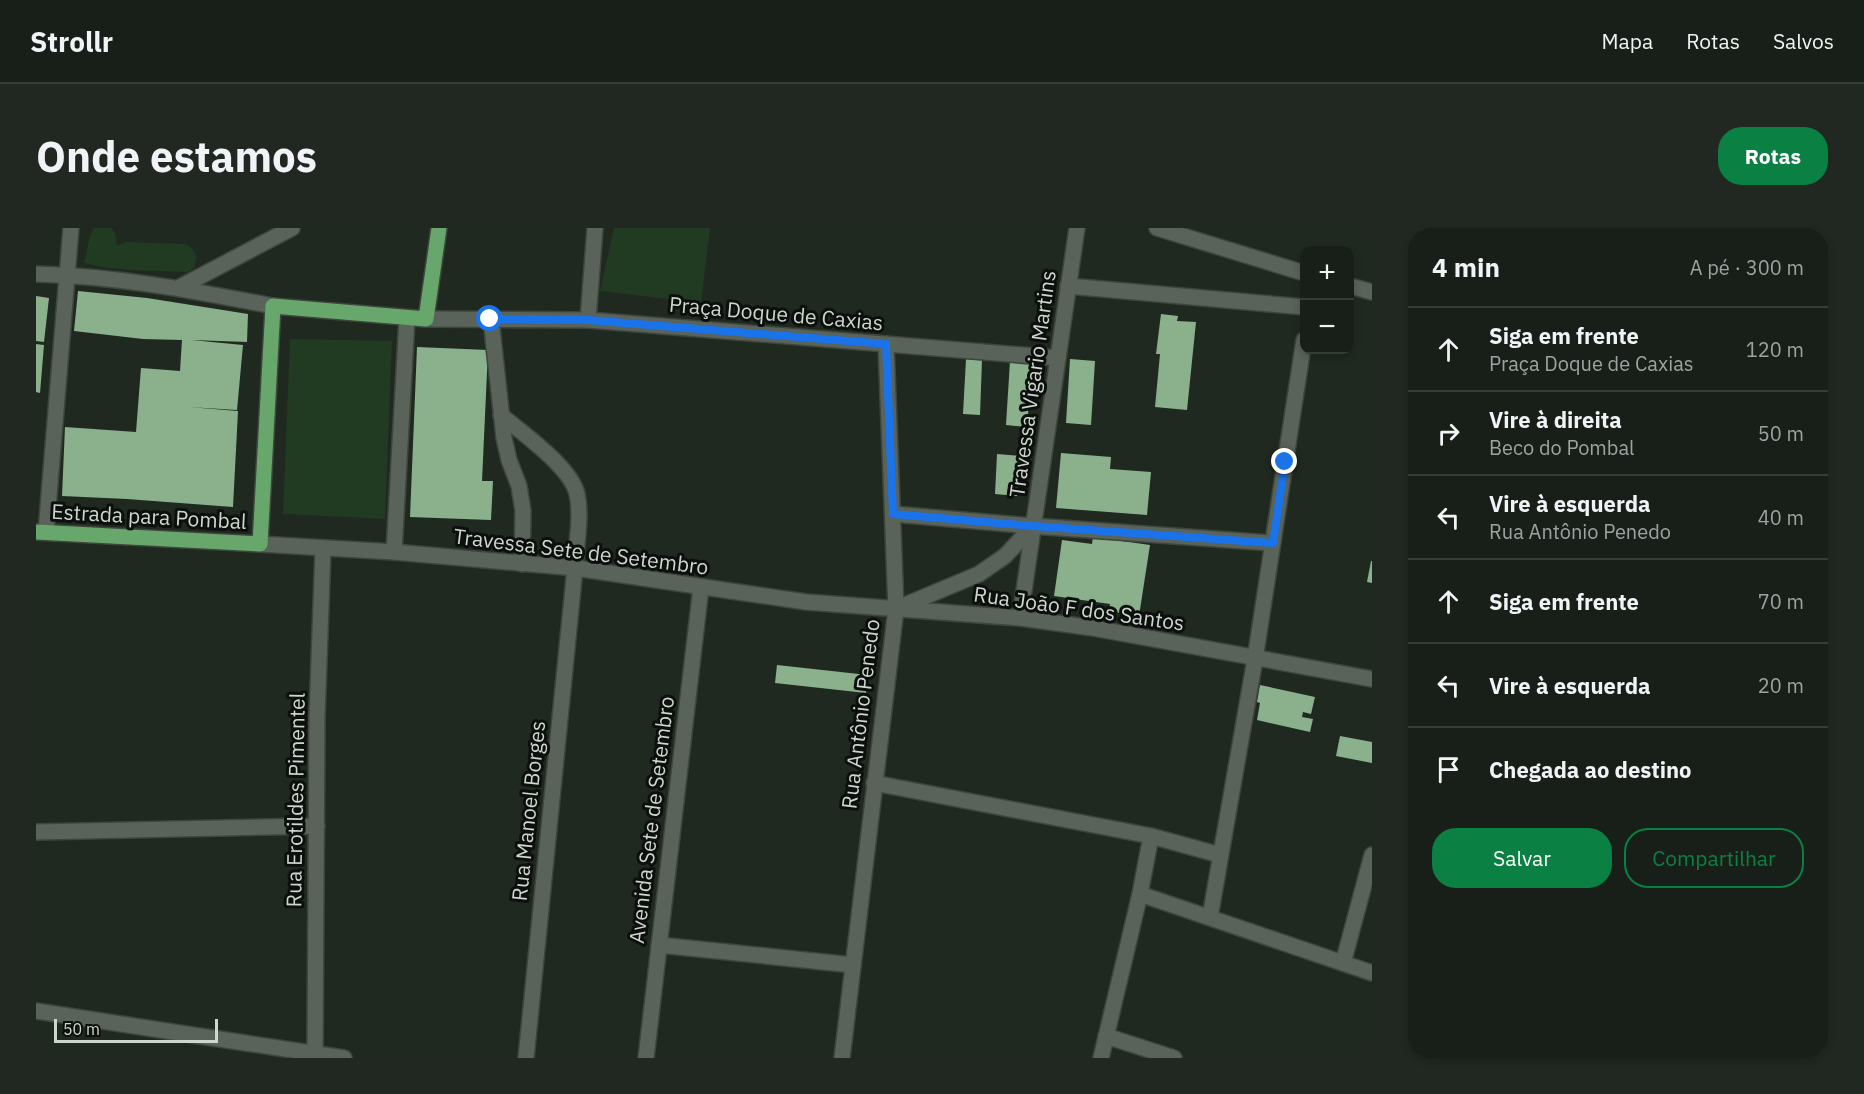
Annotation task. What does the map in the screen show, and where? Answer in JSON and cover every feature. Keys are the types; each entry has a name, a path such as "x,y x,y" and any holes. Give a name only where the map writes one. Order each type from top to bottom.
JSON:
{"main road":[{"path":"260,544 273,306 426,318 439,228"},
{"name":"Estrada para Pombal","path":"41,532 260,544"}],"street":[{"path":"41,532 71,228"},
{"path":"180,288 292,228"},
{"path":"588,320 595,228"},
{"name":"Travessa Vigario Martins","path":"1020,618 1077,228"},
{"path":"1157,228 1300,271"},
{"path":"36,274 66,275 180,288 273,306"},
{"path":"1068,286 1300,307"},
{"path":"1354,287 1372,292"},
{"path":"394,552 407,318"},
{"name":"Praça Doque de Caxias","path":"426,318 588,320 1058,358"},
{"path":"490,319 504,438 519,486 523,511 522,564"},
{"name":"Rua Antônio Penedo","path":"842,1058 896,609 886,344"},
{"path":"1210,917 1255,659 1303,354"},
{"name":"Rua Manoel Borges","path":"501,415 557,462 570,478 577,493 579,510 526,1058"},
{"path":"893,514 1273,543"},
{"path":"896,609 979,574 1005,556 1033,526"},
{"name":"Travessa Sete de Setembro","path":"260,544 394,552 575,568 806,602 896,609"},
{"name":"Rua Erotildes Pimentel","path":"315,1052 317,717 324,549"},
{"name":"Avenida Sete de Setembro","path":"646,1058 701,587"},
{"name":"Rua João F dos Santos","path":"896,609 1020,618 1093,628 1372,679"},
{"path":"874,783 1151,836 1220,855"},
{"path":"36,832 317,826"},
{"path":"1101,1058 1140,894 1151,836"},
{"path":"1343,963 1372,856"},
{"path":"1140,894 1372,973"},
{"path":"659,945 852,965"},
{"path":"36,1011 344,1058"},
{"path":"1106,1036 1174,1058"}],"green space":[{"path":"94,228 111,228 115,233 117,246 126,242 186,244 196,254 194,268 188,272 136,270 84,263"},
{"path":"614,228 710,228 701,303 600,291"},
{"path":"290,339 392,341 385,519 283,514"}],"building":[{"path":"78,291 147,298 248,314 247,342 191,340 243,345 237,410 189,407 238,411 233,507 62,496 65,427 136,432 141,368 180,371 182,340 143,339 74,331"},
{"path":"36,296 49,298 44,342 36,341"},
{"path":"1161,314 1178,316 1177,321 1196,322 1187,410 1155,407 1160,354 1156,354"},
{"path":"36,344 44,345 40,393 36,392"},
{"path":"417,347 488,350 482,481 493,481 491,520 410,517"},
{"path":"966,359 982,360 980,415 963,414"},
{"path":"1070,359 1095,361 1091,425 1066,423"},
{"path":"1010,361 1032,364 1027,427 1006,425"},
{"path":"1061,453 1111,457 1110,469 1151,472 1147,515 1056,508"},
{"path":"997,454 1020,456 1017,496 995,494"},
{"path":"1093,537 1150,545 1139,616 1109,611 1110,604 1054,596 1062,540 1092,544"},
{"path":"1372,561 1372,583 1367,582"},
{"path":"777,665 868,675 866,693 775,683"},
{"path":"1260,685 1315,697 1311,714 1303,712 1302,717 1313,719 1310,732 1257,720"},
{"path":"1340,736 1372,742 1372,763 1336,756"}],"route":[{"path":"490,319 588,320 886,344 893,514 1273,543 1285,462"}]}
